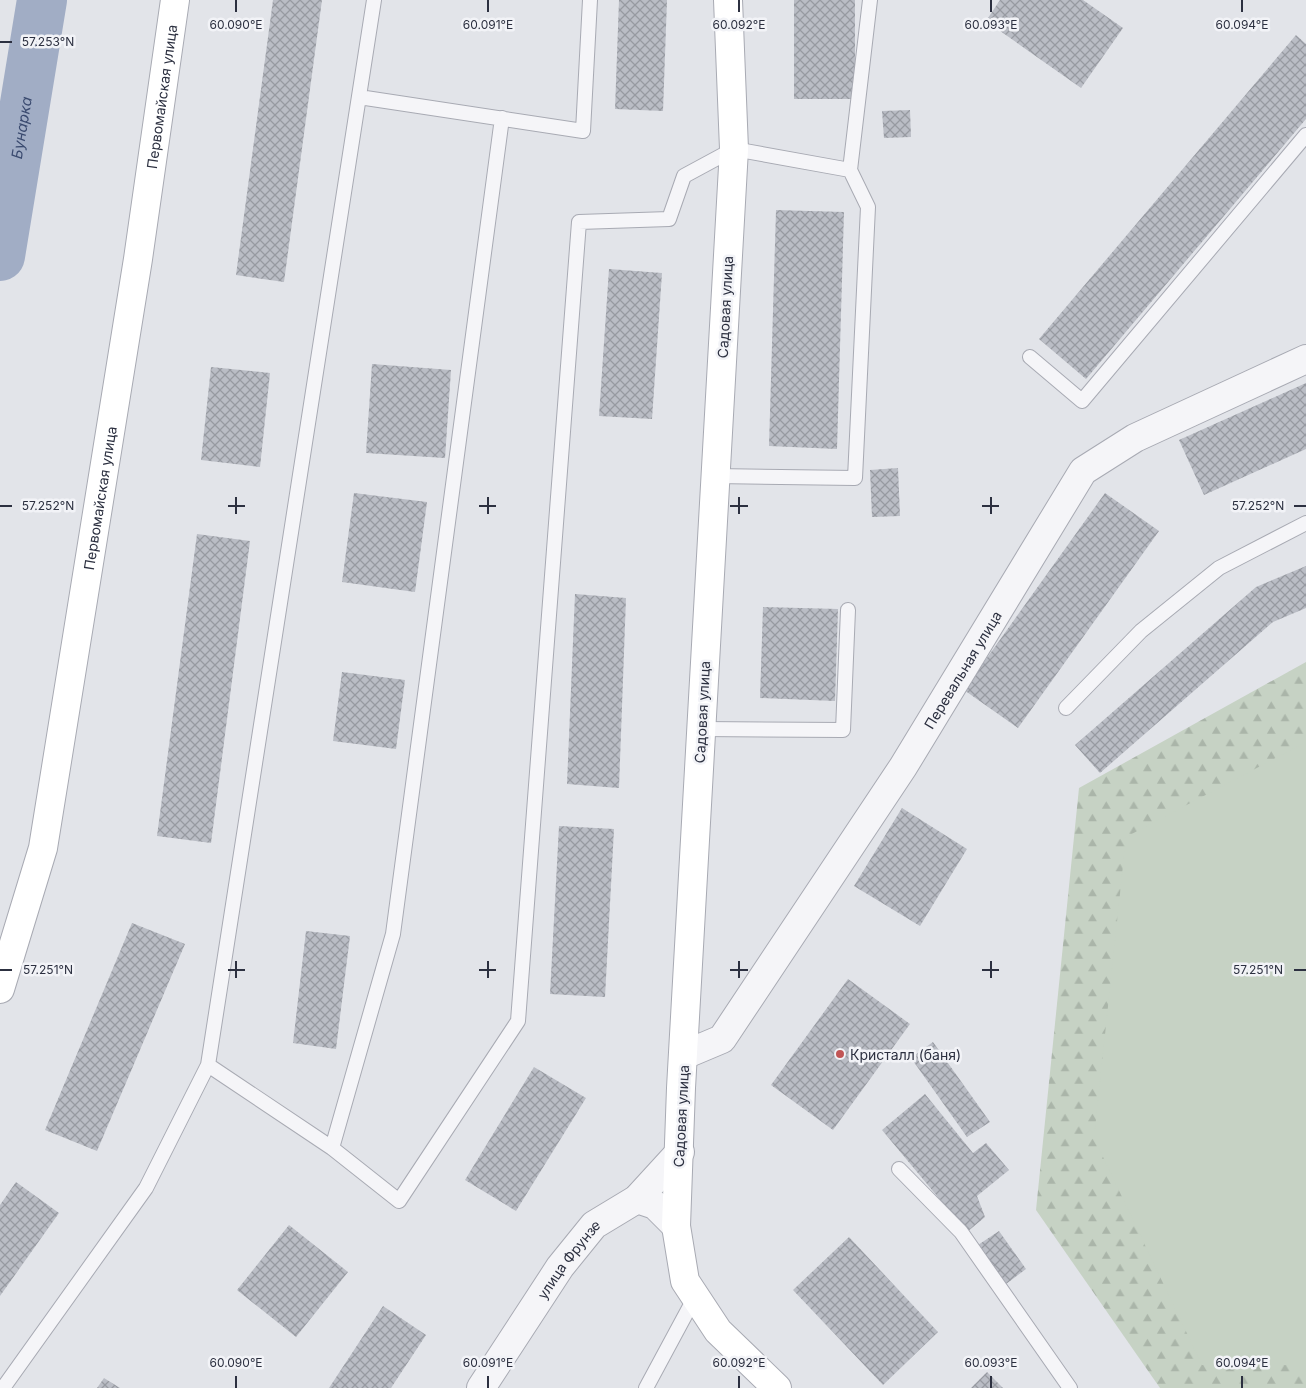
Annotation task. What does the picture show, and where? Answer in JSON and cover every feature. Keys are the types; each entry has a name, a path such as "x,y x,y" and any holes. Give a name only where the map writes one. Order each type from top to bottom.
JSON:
{"street":[{"name":"Первомайская улица","path":"0,989 43,848 137,269 175,0"},
{"name":"Садовая улица","path":"728,0 734,149 701,729 676,1226 685,1281 718,1331 777,1388"},
{"name":"Перевальная улица","path":"684,1055 722,1039 902,767 1083,471 1134,438 1306,359"},
{"name":"улица Фрунзе","path":"481,1388 560,1267 594,1225 636,1199 680,1152"},
{"path":"636,1199 655,1205 676,1226"}],"lane":[{"path":"3,1388 146,1188 208,1065 374,0"},
{"path":"359,97 583,130 590,0"},
{"path":"716,476 855,478 868,207 850,170 870,0"},
{"path":"332,1148 393,934 502,118"},
{"path":"1030,357 1082,401 1306,134"},
{"path":"208,1065 332,1148 400,1201 518,1021 579,222 669,219 684,176 734,149 850,170"},
{"path":"1066,708 1141,631 1219,568 1306,523"},
{"path":"701,729 843,730 848,610"},
{"path":"899,1168 961,1232 1070,1388"},
{"path":"646,1388 695,1296"}],"green space":[{"path":"1306,662 1306,1388 1160,1388 1036,1210 1079,788"},
{"path":"1306,742 1306,1365 1202,1365 1094,1138 1126,837"}],"building":[{"path":"273,0 322,0 284,282 236,275"},
{"path":"619,0 667,0 663,111 615,109"},
{"path":"794,0 855,0 855,99 794,99"},
{"path":"1000,0 1083,0 1123,28 1081,88 986,21"},
{"path":"1296,35 1306,44 1306,119 1086,379 1039,339"},
{"path":"910,110 911,137 884,138 882,111"},
{"path":"776,210 844,212 837,449 769,446"},
{"path":"609,269 662,273 652,419 599,416"},
{"path":"372,364 451,370 445,458 366,453"},
{"path":"211,367 270,373 260,467 201,460"},
{"path":"1306,383 1306,449 1204,495 1179,440"},
{"path":"898,468 900,516 872,517 870,470"},
{"path":"354,493 427,502 415,592 342,582"},
{"path":"1105,493 1159,531 1018,728 964,690"},
{"path":"197,534 250,541 211,843 157,836"},
{"path":"1306,566 1306,608 1273,622 1100,773 1075,745 1256,587"},
{"path":"575,594 626,598 619,788 567,784"},
{"path":"763,607 838,609 835,701 760,698"},
{"path":"342,672 405,680 396,749 333,741"},
{"path":"902,808 967,849 920,926 854,886"},
{"path":"559,826 614,829 605,997 550,994"},
{"path":"132,923 185,944 97,1151 45,1130"},
{"path":"306,931 350,936 336,1049 293,1043"},
{"name":"Кристалл (баня)","path":"848,979 910,1024 833,1130 771,1085"},
{"path":"933,1042 990,1122 967,1137 911,1058"},
{"path":"534,1067 586,1098 516,1211 465,1180"},
{"path":"925,1094 973,1153 986,1143 1009,1170 977,1196 985,1217 967,1232 882,1130"},
{"path":"16,1182 59,1213 0,1296 0,1205"},
{"path":"289,1225 348,1272 296,1337 237,1290"},
{"path":"999,1231 1026,1269 1006,1284 978,1245"},
{"path":"849,1237 938,1332 883,1385 793,1290"},
{"path":"383,1306 426,1335 391,1388 329,1388"},
{"path":"987,1372 1003,1388 971,1388"},
{"path":"104,1378 120,1388 97,1388"}],"waterway":[{"name":"Бунарка","path":"0,256 42,0"}],"place":[{"name":"Кристалл (баня)","path":"840,1054"}]}
